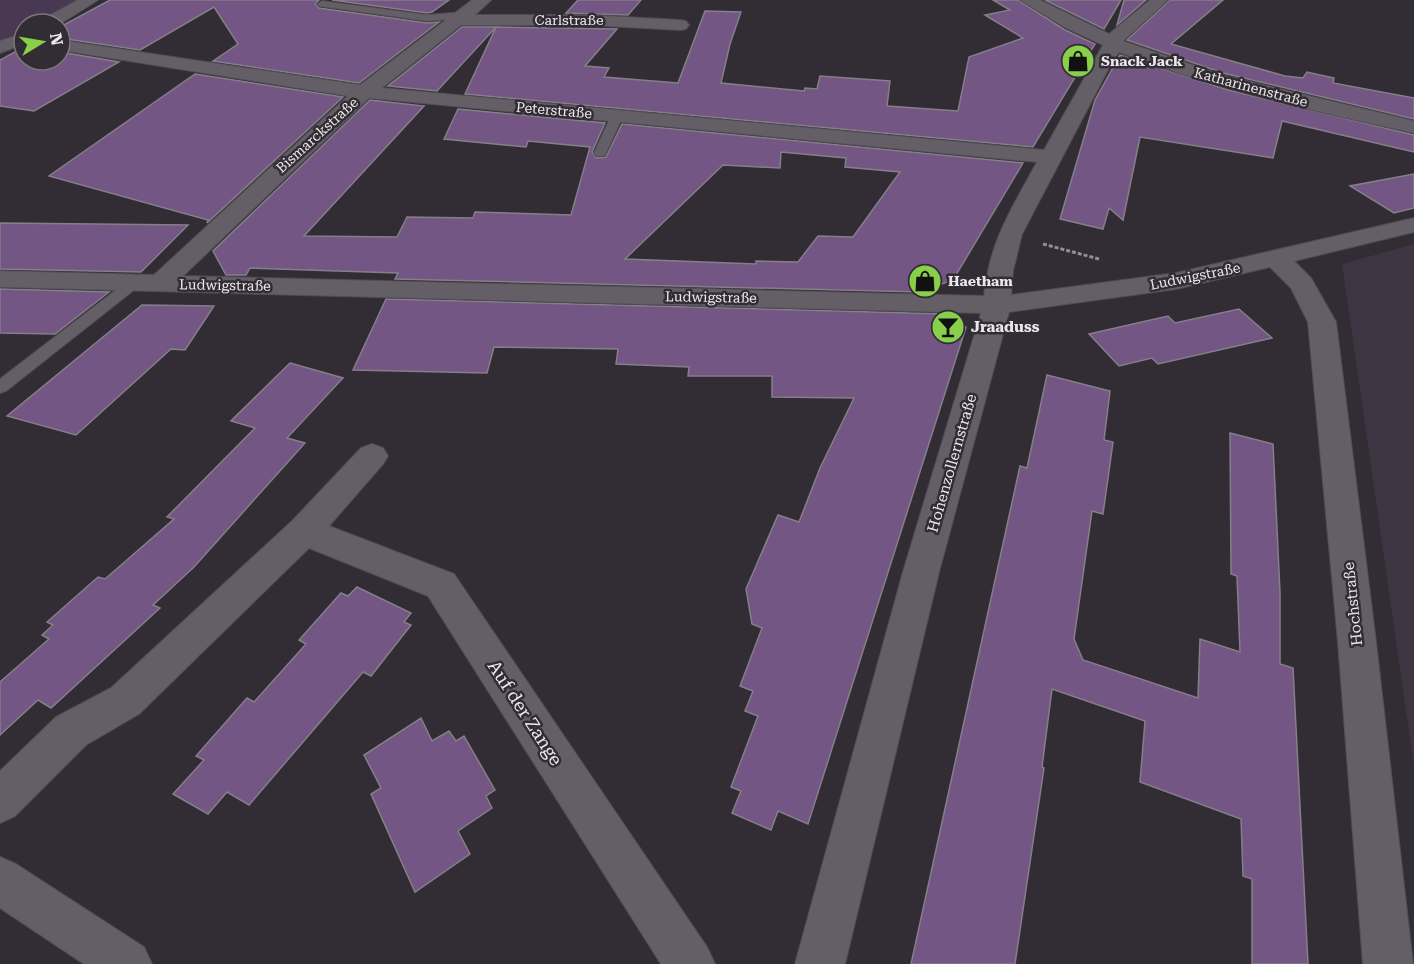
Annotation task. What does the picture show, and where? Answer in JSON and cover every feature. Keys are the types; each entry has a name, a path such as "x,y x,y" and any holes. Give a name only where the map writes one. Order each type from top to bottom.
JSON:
{"street":[{"path":"68,12 90,0"},
{"name":"Bismarckstraße","path":"161,283 364,92 483,0"},
{"name":"Katharinenstraße","path":"1028,0 1138,55 1258,90 1414,128"},
{"name":"Hohenzollernstraße","path":"820,964 921,572 997,305 1000,271 1010,234 1101,64 1110,53 1114,39 1160,0"},
{"name":"Carlstraße","path":"462,18 588,20 680,25"},
{"name":"Peterstraße","path":"72,47 364,92 1050,157"},
{"name":"Ludwigstraße","path":"0,279 997,305 1176,281 1414,225"},
{"name":"Hochstraße","path":"1277,259 1302,284 1322,322 1356,630 1388,964"},
{"path":"0,801 72,731 125,701 304,531 372,456"},
{"name":"Auf der Zange","path":"304,531 441,585 690,964"},
{"path":"0,880 127,964"}],"lane":[{"path":"322,4 427,18 462,18"},
{"path":"600,153 617,116"},
{"path":"0,387 134,283"}],"path":[{"path":"1010,234 1099,259"}],"shaded area":[{"path":"0,0 82,0 59,12 12,12 12,36 0,42"},
{"path":"1414,244 1414,766 1342,264"}],"building":[{"path":"110,0 319,0 315,4 319,8 427,23 439,22 359,83 213,61 238,44 214,7 140,50 72,40 72,21"},
{"path":"332,0 449,0 427,13"},
{"path":"578,0 641,0 628,15 566,13"},
{"path":"993,0 1018,0 1065,30 1095,44 1033,147 465,94 496,27 617,29 585,66 609,68 604,77 678,83 705,11 741,12 730,44 721,83 804,91 805,88 817,89 820,76 890,81 887,106 958,111 969,57 1023,38 985,15 1010,10"},
{"path":"1045,0 1121,0 1104,29"},
{"path":"1124,0 1146,0 1117,25"},
{"path":"1170,0 1223,0 1171,44 1285,76 1303,78 1307,72 1334,78 1333,83 1414,98 1414,119 1223,73 1127,40"},
{"path":"462,27 496,27 437,91 388,86"},
{"path":"12,54 12,72 72,72 72,54 119,62 34,111 0,106 0,60"},
{"path":"1120,55 1228,90 1414,135 1414,152 1282,121 1273,158 1140,137 1123,220 1109,208 1103,229 1060,219 1095,100"},
{"path":"195,74 343,97 207,223 208,220 49,176"},
{"path":"370,100 424,106 304,236 397,237 407,217 473,218 475,212 571,215 590,147 528,141 526,147 444,139 458,109 605,123 592,152 596,158 606,157 622,124 1023,163 953,280 920,292 395,279 398,273 250,268 246,275 226,275 213,251","holes":["781,152 846,158 845,167 900,172 853,237 818,236 798,262 756,261 756,264 625,259 723,165 780,168"]},
{"path":"1414,174 1414,208 1394,213 1350,186"},
{"path":"0,223 188,225 141,272 0,269"},
{"path":"0,289 109,292 55,334 0,333"},
{"path":"386,299 947,314 966,327 808,824 778,811 771,830 732,813 741,791 731,787 758,716 745,711 753,691 740,686 762,628 752,624 746,589 778,515 799,522 820,468 854,398 772,397 772,376 688,376 689,367 616,364 618,349 494,347 487,373 353,370"},
{"path":"142,305 214,306 185,350 171,349 76,435 7,416"},
{"path":"1239,309 1272,338 1158,364 1152,358 1119,366 1089,334 1168,316 1175,323"},
{"path":"290,363 343,378 287,438 305,443 194,567 153,605 160,608 51,708 38,700 0,735 0,682 49,639 42,635 53,625 47,622 98,577 105,579 174,519 167,517 255,428 231,421"},
{"path":"1047,375 1110,391 1104,440 1113,442 1103,514 1092,511 1074,639 1083,660 1198,698 1200,639 1240,652 1237,576 1231,574 1230,433 1273,444 1280,592 1280,664 1293,668 1308,964 1252,964 1252,879 1243,876 1241,819 1140,782 1145,721 1052,689 1042,767 1044,768 1015,964 911,964 1020,466 1027,468"},
{"path":"357,587 411,613 404,622 411,625 371,676 363,672 249,805 227,792 208,814 173,794 204,760 196,756 247,698 254,702 306,644 299,640 341,593 348,596"},
{"path":"421,718 432,741 449,731 456,741 464,736 495,790 486,796 492,808 458,831 470,854 415,892 371,794 381,788 364,755"}],"place":[{"name":"Snack Jack","path":"1078,61"},
{"name":"Haetham","path":"925,281"},
{"name":"Jraaduss","path":"948,327"}]}
